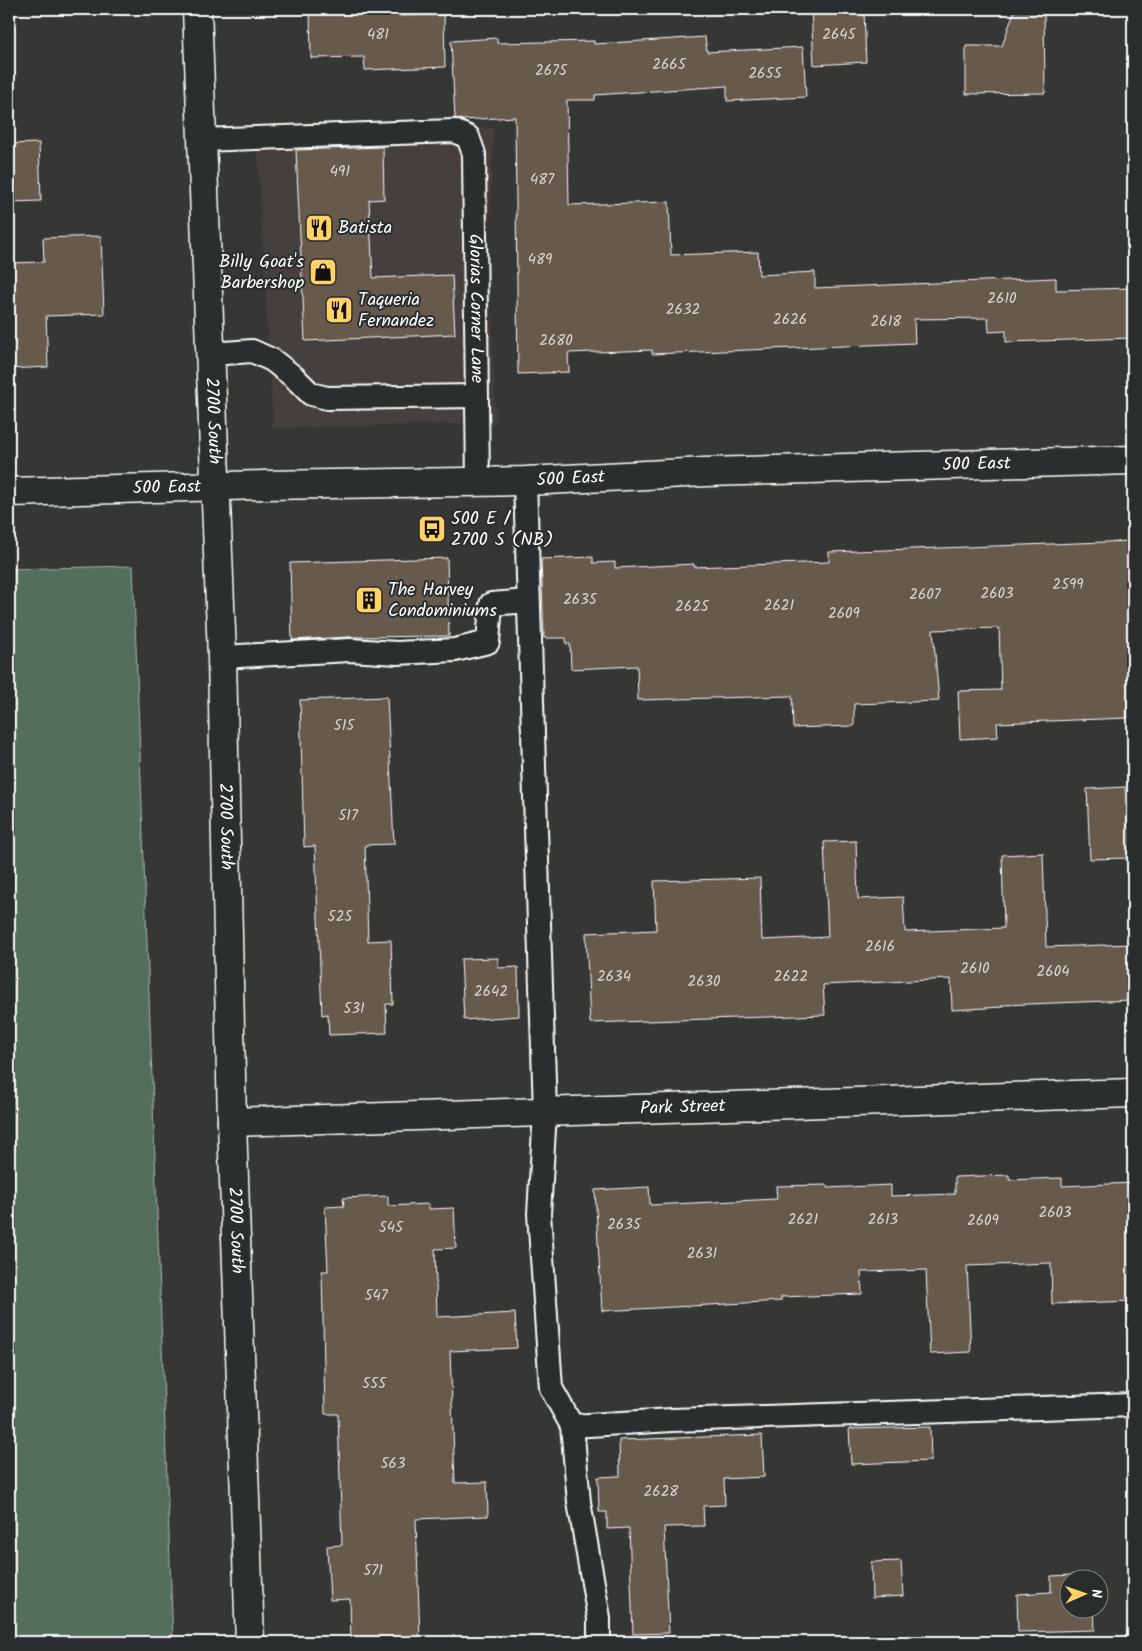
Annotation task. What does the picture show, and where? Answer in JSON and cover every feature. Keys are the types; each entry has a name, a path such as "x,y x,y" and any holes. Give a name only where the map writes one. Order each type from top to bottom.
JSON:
{"street":[{"name":"2700 South","path":"197,9 222,657 232,1122 250,1642"},
{"name":"500 East","path":"9,492 525,481 706,472 1133,460"},
{"name":"Park Street","path":"232,1122 1133,1093"}],"lane":[{"name":"Glorias Corner Lane","path":"202,140 454,131 468,137 474,154 478,482"},
{"path":"211,354 252,351 272,360 294,377 311,394 326,398 477,396"},
{"path":"525,481 545,1112 539,1214 551,1388 572,1426 579,1502 598,1618 598,1642"},
{"path":"222,657 350,650 398,652 455,650 488,642 490,604 528,601"},
{"path":"572,1426 682,1419 1133,1405"}],"shaded area":[{"path":"443,127 494,128 488,245 496,423 273,428 257,138"}],"green space":[{"path":"133,566 173,1642 9,1642 9,569"}],"building":[{"path":"310,9 400,9 401,16 444,15 445,67 365,70 364,57 311,58"},
{"path":"811,9 864,9 866,62 814,65"},
{"path":"1015,9 1044,9 1045,93 966,94 966,46 1002,46"},
{"path":"705,37 707,52 803,47 806,97 727,101 727,86 595,95 595,100 567,100 569,205 669,202 671,255 758,252 759,275 815,272 815,288 1056,278 1056,290 1133,288 1133,338 1006,342 1006,331 989,332 988,318 914,319 915,343 652,354 652,350 568,353 569,372 518,374 515,117 463,120 455,118 451,41 497,38 497,43 594,41 594,44"},
{"path":"39,143 41,201 9,202 9,144"},
{"path":"383,147 384,199 369,200 373,278 452,275 455,334 305,341 296,150"},
{"path":"101,236 104,314 46,316 48,367 9,369 9,263 44,262 43,238"},
{"path":"1133,541 1133,639 1128,639 1132,707 1127,708 1127,718 997,723 998,737 960,739 958,691 1001,690 999,628 933,630 939,701 854,704 854,726 793,728 792,696 638,700 637,666 571,669 570,644 566,644 566,638 544,638 541,559 593,557 593,563 615,562 615,568 694,564 694,567 829,562 829,552"},
{"name":"The Harvey Condominiums","path":"447,558 449,636 349,637 292,640 290,563"},
{"path":"387,697 394,844 365,845 368,941 391,940 393,1004 386,1004 387,1033 329,1035 328,1014 322,1015 315,846 304,847 300,700"},
{"path":"1125,787 1126,805 1133,805 1133,849 1130,849 1130,858 1090,859 1087,789"},
{"path":"856,841 858,899 903,897 905,932 1004,928 1002,855 1043,853 1046,947 1133,944 1133,1000 1002,1005 1002,1007 952,1010 951,979 823,985 825,1015 590,1023 586,933 656,930 654,881 760,878 762,940 828,937 824,842"},
{"path":"498,958 498,968 518,967 519,1016 464,1020 461,959"},
{"path":"1009,1175 1009,1180 1062,1178 1062,1186 1133,1183 1133,1301 1052,1304 1051,1263 967,1266 971,1352 930,1354 926,1270 861,1272 862,1294 781,1297 781,1301 602,1311 595,1190 649,1187 650,1205 777,1199 776,1186 828,1185 828,1188 891,1185 891,1196 955,1194 955,1177"},
{"path":"388,1196 388,1206 429,1204 429,1209 454,1208 456,1248 435,1249 437,1317 515,1313 517,1348 450,1351 455,1483 487,1482 488,1516 416,1519 420,1642 351,1642 350,1599 330,1600 327,1546 342,1545 338,1414 325,1414 322,1271 328,1271 325,1207 344,1206 343,1198"},
{"path":"930,1427 931,1461 851,1464 849,1429"},
{"path":"762,1435 764,1477 724,1479 725,1505 703,1506 704,1526 664,1527 669,1633 633,1634 629,1528 607,1529 607,1512 599,1512 598,1477 620,1476 619,1440"},
{"path":"901,1561 903,1596 872,1598 871,1562"},
{"path":"1051,1576 1060,1576 1060,1618 1094,1618 1095,1630 1018,1632 1017,1594 1051,1592"}],"place":[{"name":"Batista","path":"319,228"},
{"name":"Billy Goat's Barbershop","path":"323,272"},
{"name":"Taqueria Fernandez","path":"339,310"},
{"name":"500 E / 2700 S (NB)","path":"432,529"},
{"name":"The Harvey Condominiums","path":"369,600"}]}
